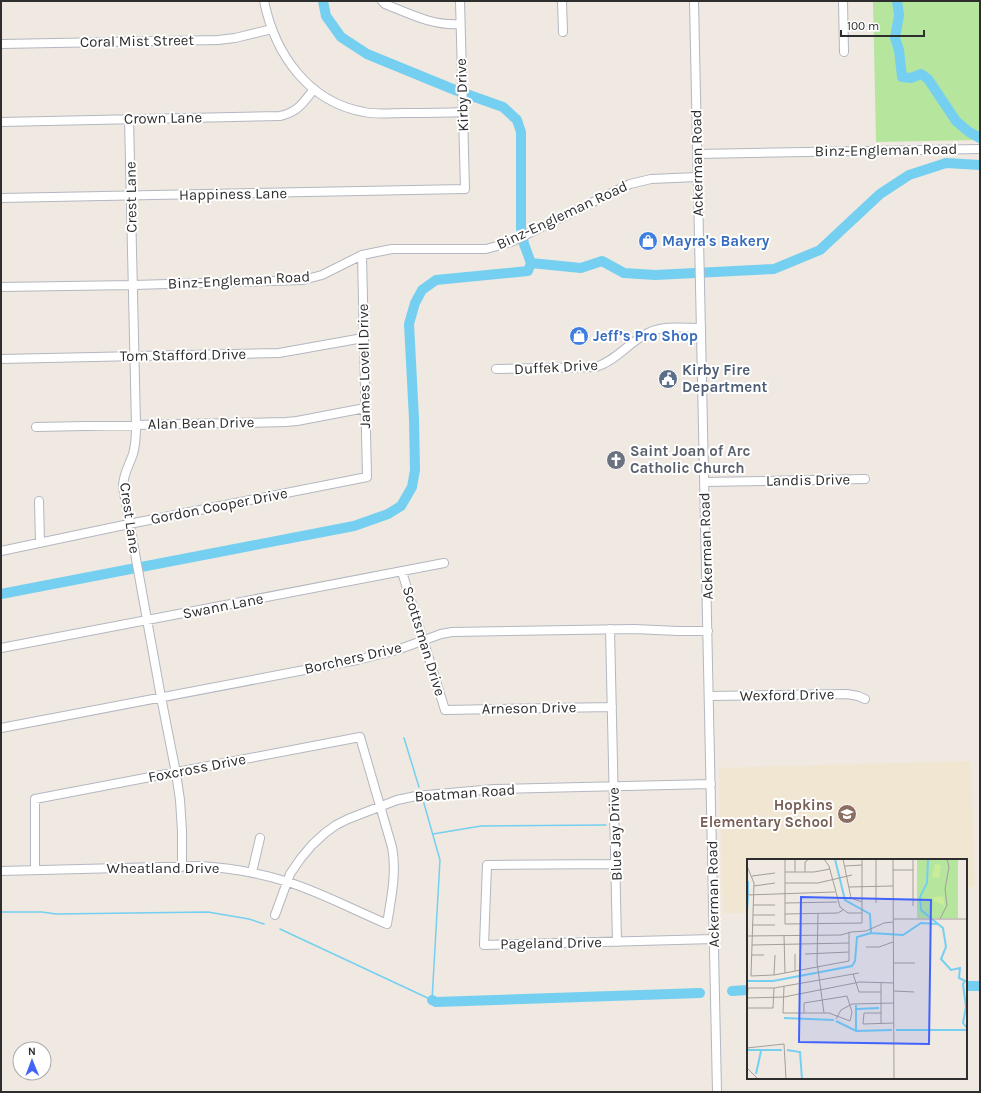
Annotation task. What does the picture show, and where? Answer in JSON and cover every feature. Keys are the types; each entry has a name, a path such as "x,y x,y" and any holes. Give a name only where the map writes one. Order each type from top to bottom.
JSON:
{"street":[{"path":"264,1 277,42 291,66 314,89 343,106 376,114 462,110"},
{"path":"382,1 385,4 434,23 449,25 460,24"},
{"name":"Kirby Drive","path":"460,1 465,189"},
{"path":"562,1 563,32"},
{"name":"Ackerman Road","path":"694,1 718,1092"},
{"path":"843,1 844,52"},
{"name":"Coral Mist Street","path":"1,44 224,39 235,38 272,29"},
{"name":"Crown Lane","path":"1,122 280,116 297,110 314,89"},
{"name":"Crest Lane","path":"129,119 136,425 135,444 133,454 125,471 123,495 176,772 182,831 182,867"},
{"name":"Binz-Engleman Road","path":"697,154 980,148"},
{"name":"Binz-Engleman Road","path":"1,288 303,280 322,275 362,255 377,251 392,249 486,249 511,242 630,184 650,179 697,177"},
{"name":"Happiness Lane","path":"1,198 465,189"},
{"name":"James Lovell Drive","path":"362,255 366,477"},
{"name":"Duffek Drive","path":"496,369 596,367 614,359 648,333 667,328 701,328"},
{"name":"Tom Stafford Drive","path":"1,359 283,353 363,338"},
{"name":"Alan Bean Drive","path":"36,427 291,421 365,408"},
{"name":"Gordon Cooper Drive","path":"1,551 128,524 366,477"},
{"name":"Landis Drive","path":"704,482 865,479"},
{"path":"39,501 40,542"},
{"name":"Swann Lane","path":"1,648 444,563"},
{"name":"Scottsman Drive","path":"402,572 445,710"},
{"name":"Borchers Drive","path":"1,728 357,660 397,650 442,634 452,632 610,629 708,631"},
{"name":"Blue Jay Drive","path":"610,629 618,942"},
{"name":"Wexford Drive","path":"709,696 847,694 864,699"},
{"name":"Arneson Drive","path":"445,710 612,706"},
{"name":"Foxcross Drive","path":"35,870 35,799 360,737 380,806"},
{"name":"Boatman Road","path":"275,915 290,874 312,845 325,833 348,819 406,797 465,791 711,784"},
{"name":"Wheatland Drive","path":"1,871 201,866 225,868 252,872 288,882 313,891 386,924 392,890 394,854 380,806"},
{"path":"252,872 260,838"},
{"name":"Pageland Drive","path":"616,864 487,865 484,945 618,942"},
{"path":"618,942 714,939"}],"shaded area":[{"name":"Hopkins Elementary School","path":"971,761 975,887 967,887 967,859 747,859 747,913 723,913 719,768"}],"green space":[{"path":"873,1 980,1 980,140 876,142"}],"waterway":[{"path":"323,1 326,16 341,37 367,54 455,90 503,107 517,120 521,132 521,228 524,244 531,263 581,268 602,261 624,273 655,275 774,269 820,250 880,194 909,175 946,163 980,165"},
{"path":"897,1 899,15 895,38 899,50 902,77 911,78 921,74 928,79 956,121 969,132 980,138"},
{"path":"1,594 354,526 388,514 401,506 412,487 415,470 409,324 415,303 422,290 436,280 528,271 531,263"},
{"path":"404,738 419,787"},
{"path":"280,929 432,1000 440,860 423,800"},
{"path":"433,834 481,826 606,825"},
{"path":"1,912 42,912 56,914 208,912 249,919 264,924"},
{"path":"967,986 980,986"},
{"path":"732,991 747,990"},
{"path":"432,1000 436,1002 700,993"}],"place":[{"name":"Mayra's Bakery","path":"648,241"},
{"name":"Jeff’s Pro Shop","path":"579,336"},
{"name":"Kirby Fire Department","path":"668,379"},
{"name":"Saint Joan of Arc Catholic Church","path":"616,460"},
{"name":"Hopkins Elementary School","path":"847,814"}]}
